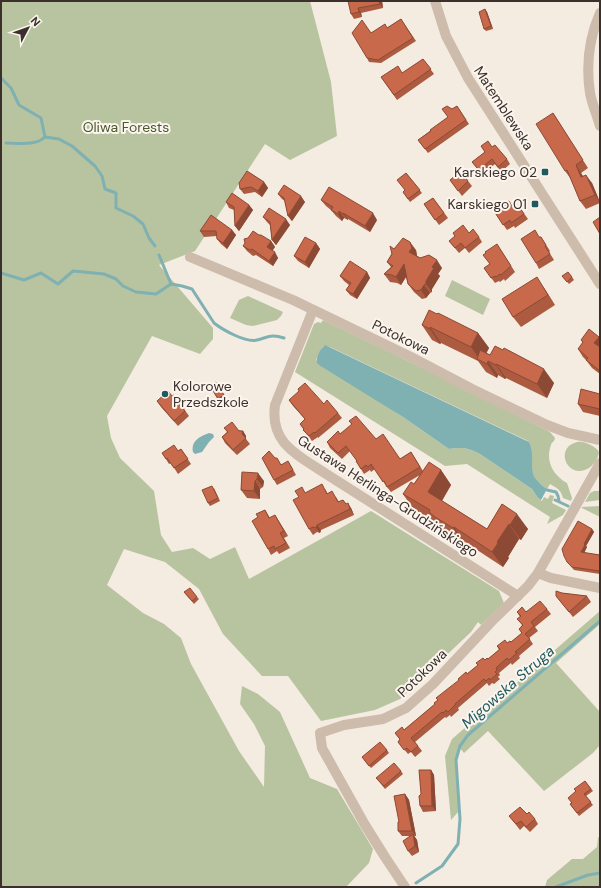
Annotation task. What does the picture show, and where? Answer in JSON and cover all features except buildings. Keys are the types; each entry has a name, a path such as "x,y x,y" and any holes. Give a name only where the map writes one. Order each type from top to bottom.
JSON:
{"street":[{"name":"Matemblewska","path":"435,1 446,36 468,78 600,284"},
{"path":"600,13 595,24 591,41 588,67 590,93 600,126"},
{"name":"Potokowa","path":"190,257 313,310 547,425 568,433 600,440"},
{"name":"Gustawa Herlinga-Grudzińskiego","path":"313,310 275,405 274,411 276,426 284,444 303,459 518,596"},
{"name":"Potokowa","path":"405,887 384,857 322,748 320,732 344,725 383,719 406,708 433,684 538,574 600,464"},
{"path":"538,574 600,588"}],"green space":[{"name":"Oliwa Forests","path":"1,1 310,1 331,82 337,136 290,160 265,144 195,251 159,265 213,328 213,339 200,354 152,336 107,416 111,438 120,458 154,491 161,535 172,552 193,548 210,559 235,547 249,579 371,511 499,591 504,603 481,625 478,622 471,632 400,699 375,710 321,721 288,676 262,676 223,634 199,589 165,562 124,549 107,585 143,613 164,624 181,638 191,664 239,751 264,787 265,746 254,724 240,704 242,686 258,694 280,712 310,778 337,789 373,849 369,863 346,887 1,887"},
{"path":"452,280 490,299 483,315 445,296"},
{"path":"248,296 283,312 281,316 277,320 253,326 246,325 230,318 239,300"},
{"path":"323,320 550,432 555,438 549,451 550,462 554,472 567,483 572,498 571,501 563,498 560,491 555,487 550,484 547,489 536,479 530,463 529,442 526,440 330,347 323,346 316,360 449,449 465,448 480,454 532,489 542,501 544,497 548,499 550,495 554,496 552,503 566,510 563,515 547,524 550,517 467,464 445,466 295,372 314,324 318,322 321,323"},
{"path":"577,442 589,444 599,452 593,465 581,471 570,467 566,462 565,456 566,450 570,445"},
{"path":"600,491 600,500 585,502 590,493"},
{"path":"600,506 600,517 582,508 582,507"},
{"path":"600,611 600,624 556,663 600,712 600,745 593,753 544,791 488,731 464,753 459,747 456,759 459,811 451,820 445,756 452,739"},
{"path":"600,835 600,887 545,887 547,880 572,859 583,859 597,847 598,838"}],"water":[{"path":"325,345 529,442 533,472 539,483 547,489 541,500 532,489 480,454 465,448 449,449 403,417 319,365 317,363 318,356"},
{"path":"209,433 213,434 214,437 202,452 195,454 193,452 193,445 196,440"}],"waterway":[{"path":"1,78 11,88 19,105 41,118 45,137 59,139 72,146 95,166 102,176 105,189 116,193 116,208 133,216 143,224 149,238 155,246"},
{"path":"6,143 32,143 45,137"},
{"path":"159,255 171,284 192,289 214,323 218,326 247,340 257,340 273,336 284,338"},
{"path":"1,273 24,280 41,273 58,284 73,271 104,274 116,279 123,286 136,292 156,294 171,284"},
{"path":"547,490 556,492 559,501"},
{"path":"555,500 568,506"},
{"name":"Migowska Struga","path":"416,883 442,866 458,844 460,819 456,760 460,746 468,735 600,621"},
{"path":"556,887 588,875 600,873"}],"place":[{"name":"Karskiego 02","path":"545,172"},
{"name":"Karskiego 01","path":"535,204"},
{"name":"Kolorowe Przedszkole","path":"165,394"}]}
